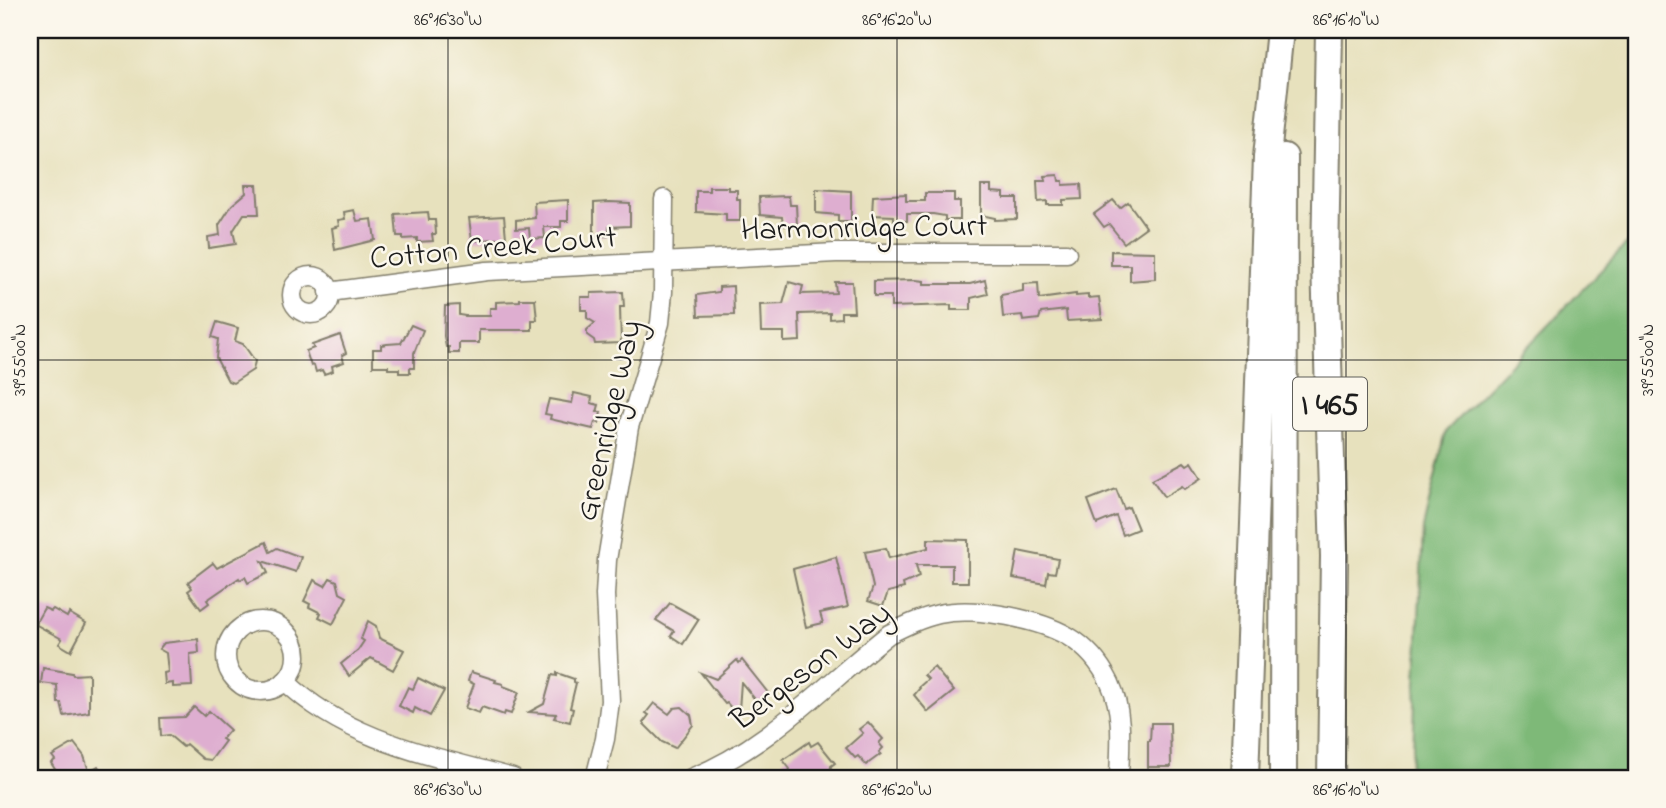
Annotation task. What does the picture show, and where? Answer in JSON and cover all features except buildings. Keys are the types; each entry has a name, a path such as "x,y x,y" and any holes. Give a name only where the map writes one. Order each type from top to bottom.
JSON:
{"highway":[{"path":"1245,778 1267,157 1282,30"},
{"name":"I 465","path":"1282,30 1283,778"},
{"name":"I 465","path":"1329,30 1325,263 1334,556 1331,778"},
{"path":"1334,556 1344,778"}],"street":[{"name":"Greenridge Way","path":"595,778 605,739 610,701 605,595 607,560 629,427 660,323 663,298 664,200"},
{"name":"Harmonridge Court","path":"663,262 836,253 1067,253"},
{"name":"Cotton Creek Court","path":"329,292 467,273 663,262"},
{"name":"Bergeson Way","path":"691,778 714,769 756,745 889,634 911,623 951,612 987,612 1038,622 1075,640 1096,661 1117,702 1120,723 1119,778"},
{"path":"285,681 321,710 374,738 513,778"}],"green space":[{"path":"1636,234 1636,778 1408,778 1413,748 1423,528 1446,431"}]}
